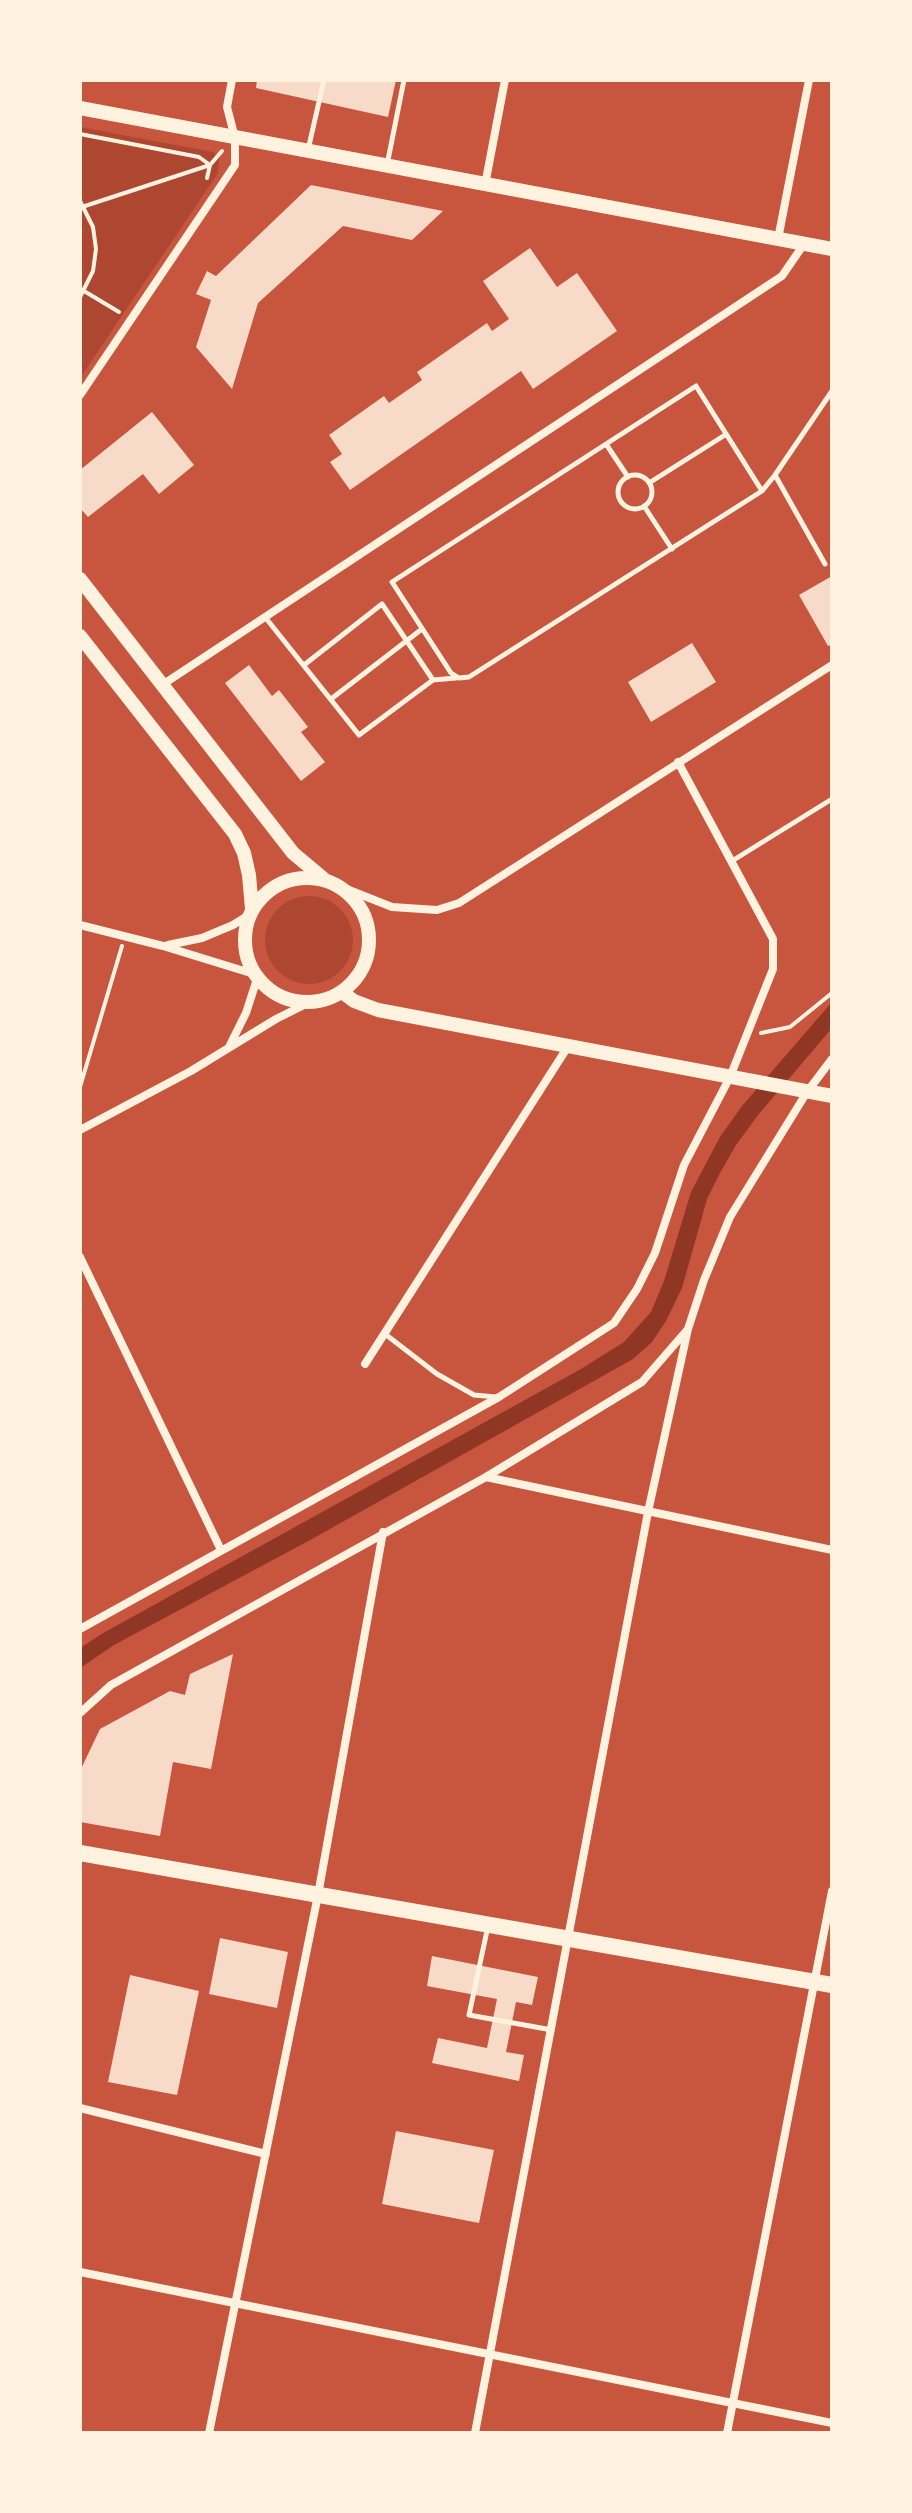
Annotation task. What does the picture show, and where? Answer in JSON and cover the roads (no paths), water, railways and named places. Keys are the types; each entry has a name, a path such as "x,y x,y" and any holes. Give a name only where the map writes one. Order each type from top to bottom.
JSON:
{"main road":[{"path":"80,108 832,249"},
{"path":"80,579 293,853 324,880"},
{"path":"81,641 235,834 247,864 251,912 244,945 255,976 280,997 308,1003 326,1000 342,992 355,980 364,964 369,947 363,912 353,897 339,886 304,877 283,882 266,893 251,912"},
{"path":"342,992 354,1001 378,1010 832,1096"},
{"path":"80,1853 832,1985"}],"street":[{"path":"80,395 235,165 235,138 227,107 232,80"},
{"path":"485,185 505,80"},
{"path":"778,239 809,80"},
{"path":"162,685 782,276 804,244"},
{"path":"339,886 392,907 437,910 459,903 832,665"},
{"path":"80,1629 499,1397 614,1323 637,1289 655,1253 684,1165 730,1077 773,969 773,939 678,762"},
{"path":"163,946 202,938 233,925 251,912"},
{"path":"80,925 163,946 255,976 229,1048"},
{"path":"80,1130 308,1003"},
{"path":"365,1364 567,1048"},
{"path":"475,2433 648,1512 688,1329 730,1217 807,1092 832,1059"},
{"path":"80,1257 221,1550"},
{"path":"80,1713 111,1685 486,1477 642,1382 688,1329"},
{"path":"486,1477 832,1550"},
{"path":"209,2433 318,1895 383,1532"},
{"path":"727,2433 832,1891"},
{"path":"80,2108 266,2154"},
{"path":"80,2272 832,2423"}],"lane":[{"path":"308,151 324,80"},
{"path":"387,166 404,80"},
{"path":"459,678 451,673 392,582 696,386 762,491"},
{"path":"264,616 359,735 433,680 478,674 762,491 832,391"},
{"path":"649,483 725,435"},
{"path":"606,444 628,477"},
{"path":"637,475 649,483 652,493 644,506 633,508 620,500 620,484 628,477 637,475"},
{"path":"775,475 825,564"},
{"path":"644,506 672,549"},
{"path":"304,665 382,604 433,680"},
{"path":"330,699 422,629"},
{"path":"732,861 832,799"},
{"path":"384,1334 437,1374 474,1395 499,1397"},
{"path":"488,1925 469,2015 552,2030"}]}
